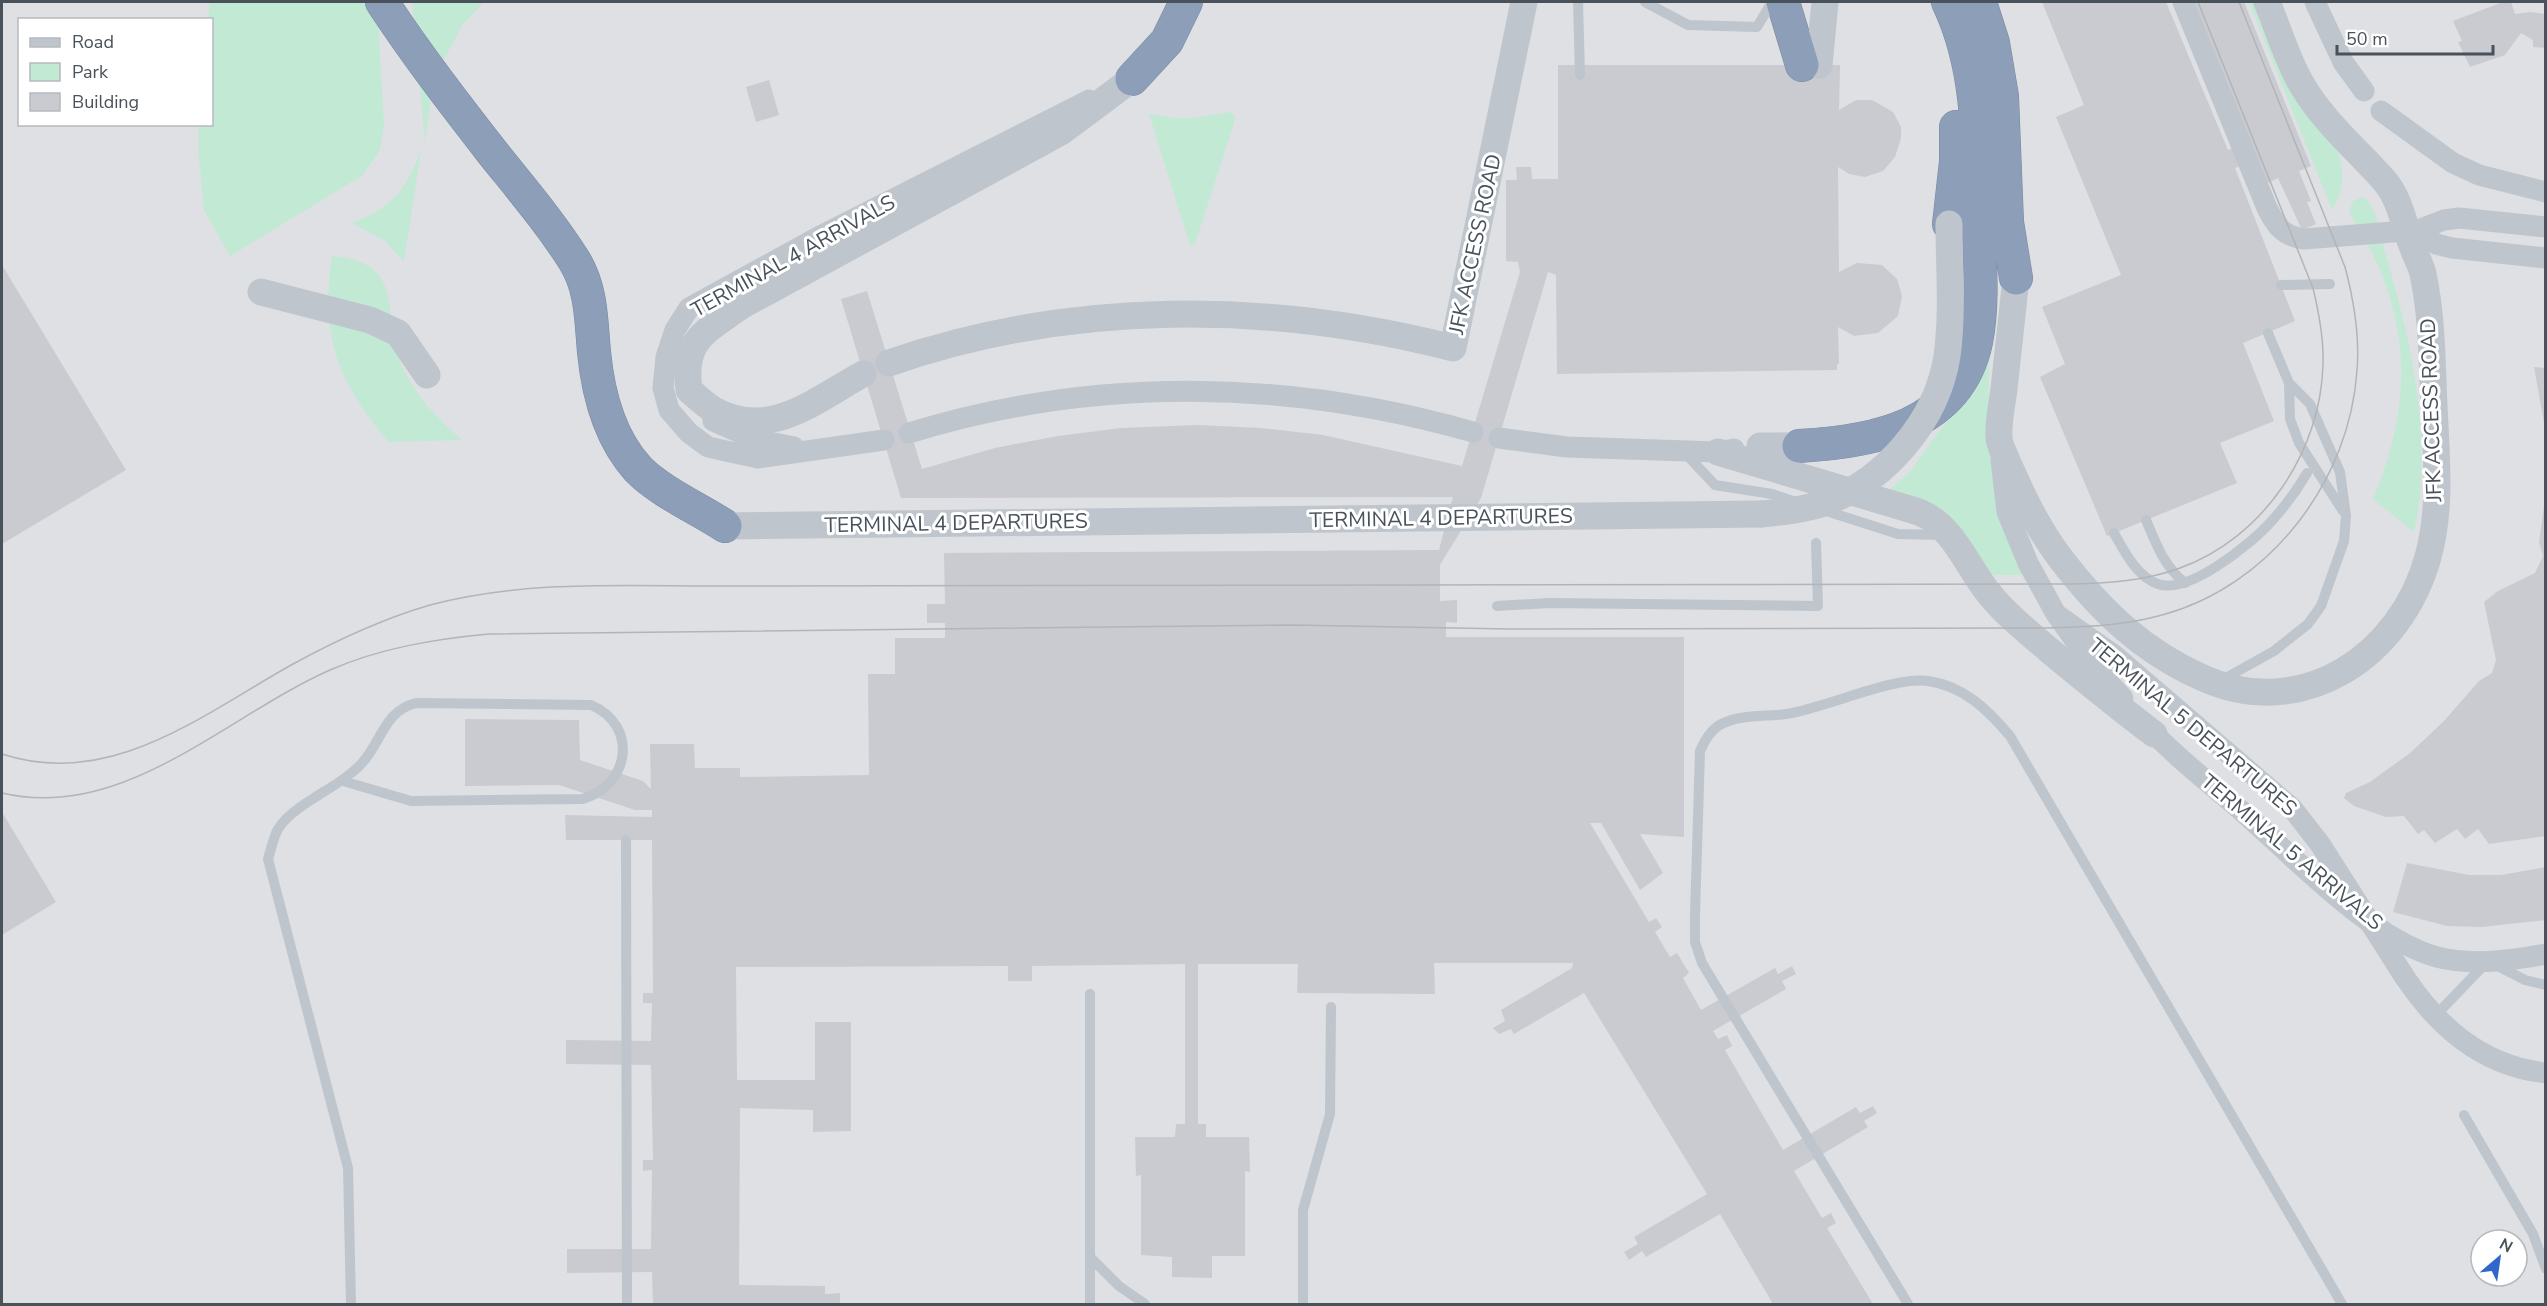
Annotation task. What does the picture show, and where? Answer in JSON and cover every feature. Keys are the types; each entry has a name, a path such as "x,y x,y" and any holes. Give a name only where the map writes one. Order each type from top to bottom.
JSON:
{"highway":[{"path":"382,2 413,48 527,194 575,262 588,292 601,395 608,421 620,445 639,470 725,526"},
{"path":"1132,79 1167,41 1185,2"},
{"path":"1783,2 1811,65"},
{"path":"1930,2 1949,56 1955,95 1956,162 1949,224"},
{"path":"1799,446 1864,440 1897,429 1928,413 1953,388 1970,361 1978,329 1977,106 1970,65 1948,2"},
{"path":"1980,2 1993,43 2002,96 2007,222 2016,278"}],"street":[{"name":"JFK ACCESS ROAD","path":"889,363 983,336 1071,322 1163,315 1235,315 1309,320 1379,331 1453,348 1524,2"},
{"path":"1811,65 1825,2"},
{"path":"2183,2 2266,208 2280,230 2287,235 2304,239 2412,230 2444,219 2459,218 2546,227"},
{"name":"JFK ACCESS ROAD","path":"2016,278 1998,439 2027,507 2057,553 2092,599 2110,618 2157,652 2203,678 2217,683 2253,690 2282,690 2311,684 2344,671 2367,656 2386,637 2400,618 2422,574 2433,531 2438,475 2433,370 2423,271 2412,230 2401,206 2385,180 2355,152 2301,84 2267,2"},
{"path":"2315,2 2343,62 2364,91"},
{"path":"814,451 754,439 708,419 689,390 686,367 692,346 709,328 741,306 1060,132 1132,79"},
{"name":"TERMINAL 4 ARRIVALS","path":"884,440 758,458 708,447 688,434 669,410 663,388 666,357 675,330 689,308 822,235 1132,79"},
{"path":"2381,111 2422,143 2479,175 2546,192"},
{"name":"TERMINAL 4 DEPARTURES","path":"725,526 1736,516 1806,508 1841,495 1879,470 1910,439 1929,408 1947,356 1950,321 1949,224"},
{"path":"2412,230 2444,246 2546,258"},
{"path":"261,292 370,320 398,333 427,375"},
{"path":"689,390 714,410 738,420 761,423 780,420 863,374"},
{"path":"909,434 983,413 1049,401 1118,393 1190,390 1269,393 1330,400 1395,411 1473,432"},
{"path":"1499,438 1567,447 1682,449 1718,452 1919,512 1935,520 1949,535 1984,588 2014,620 2112,703 2154,734"},
{"name":"TERMINAL 5 DEPARTURES","path":"1998,439 2007,512 2028,563 2056,614 2114,655 2292,808 2320,844 2416,994 2438,1021 2482,1053 2515,1067 2546,1073"},
{"path":"1718,452 1760,446 1799,446"},
{"name":"TERMINAL 5 ARRIVALS","path":"2056,614 2091,663 2154,734 2336,893 2381,928 2406,945 2436,957 2488,961 2546,954"}],"lane":[{"path":"1578,2 1580,75"},
{"path":"1645,2 1688,25 1757,27 1772,2"},
{"path":"2281,285 2330,284"},
{"path":"2268,333 2289,383 2290,419 2299,443 2346,516"},
{"path":"2217,683 2274,651 2308,624 2321,606 2340,552 2346,516 2340,472 2310,404 2289,383"},
{"path":"1682,449 1715,485 1772,494 1898,534 1949,535"},
{"path":"2114,533 2134,565 2145,576 2158,584 2170,586 2185,583 2222,563 2254,538 2285,506 2307,473"},
{"path":"2146,520 2162,556 2174,574 2185,583"},
{"path":"1497,606 1549,603 1818,606 1816,543"},
{"path":"1908,1305 1702,963 1695,942 1695,915 1700,751 1706,737 1719,725 1738,719 1811,710 1896,684 1920,680 1963,692 1987,709 2010,736 2342,1305"},
{"path":"343,781 411,801 583,799 601,790 615,778 621,765 621,739 610,718 601,709 581,703 416,703 406,706 388,720 363,762 343,781 294,813 279,828 268,860 348,1168 351,1305"},
{"path":"626,840 627,1305"},
{"path":"2381,928 2416,986 2438,1013 2488,961 2525,980 2546,985"},
{"path":"1090,994 1090,1305"},
{"path":"1303,1305 1303,1210 1330,1114 1331,1007"},
{"path":"2464,1115 2533,1234 2546,1269"},
{"path":"1090,1257 1119,1286 1146,1305"}],"shaded area":[{"path":"2,2 2545,2 2545,1304 2,1304"}],"green space":[{"path":"210,2 377,2 384,125 380,150 363,175 230,256 204,210 198,147 199,126 213,126 213,18 208,18"},
{"path":"412,2 484,2 463,24 434,77 425,142"},
{"path":"2249,2 2277,2 2337,149 2342,180 2339,195 2332,210"},
{"path":"1231,112 1235,116 1234,123 1195,244 1190,245 1149,114 1172,118 1194,118"},
{"path":"421,150 404,262 384,240 352,223 388,204 404,186"},
{"path":"2363,197 2372,208 2380,230 2403,320 2417,390 2422,462 2420,497 2414,532 2373,499 2387,461 2396,424 2401,388 2400,352 2395,317 2385,282 2349,212 2353,201"},
{"path":"332,256 356,261 372,269 382,280 388,294 396,347 402,366 414,388 428,406 462,440 389,442 356,399 336,356 331,334 329,284"},
{"path":"1989,352 1988,443 2000,512 2023,575 1988,575 1889,490 1909,473 1943,426 1973,394 1983,375"}],"building":[{"path":"2042,2 2166,2 2228,150 2250,142 2193,2 2244,2 2311,166 2299,171 2311,201 2307,202 2316,224 2302,230 2278,178 2268,183 2258,159 2235,168 2295,321 2243,343 2274,421 2220,443 2237,483 2107,536 2040,377 2065,364 2042,307 2121,275 2056,117 2084,105"},
{"path":"2503,2 2511,2 2515,14 2530,12 2546,14 2546,48 2533,47 2533,40 2521,33 2505,55 2470,67 2458,42 2462,41 2453,21"},
{"path":"1558,65 1840,65 1839,110 1856,100 1872,100 1893,112 1901,127 1901,138 1895,157 1883,171 1865,177 1849,174 1838,167 1839,272 1857,263 1882,265 1897,279 1902,296 1898,316 1878,333 1854,336 1838,327 1839,364 1837,364 1837,370 1557,374 1556,275 1548,272 1481,498 1440,565 1440,601 1457,600 1457,623 1446,622 1446,637 1684,637 1684,837 1640,834 1663,873 1640,890 1601,823 1590,823 1649,922 1656,918 1662,927 1655,932 1670,957 1677,953 1689,973 1683,978 1701,1010 1775,968 1778,974 1792,966 1796,974 1782,981 1786,989 1713,1031 1718,1039 1727,1035 1732,1046 1725,1050 1783,1150 1856,1107 1860,1113 1873,1106 1877,1113 1864,1121 1868,1127 1794,1171 1822,1218 1831,1213 1836,1223 1827,1228 1873,1304 1773,1304 1720,1214 1646,1257 1642,1251 1629,1260 1624,1252 1638,1244 1634,1237 1707,1194 1584,993 1514,1034 1511,1029 1499,1034 1493,1028 1505,1021 1501,1010 1572,968 1573,963 1434,963 1435,994 1297,993 1298,964 1198,964 1198,1124 1206,1124 1206,1137 1249,1137 1250,1172 1245,1171 1245,1256 1212,1256 1212,1278 1172,1277 1172,1257 1141,1255 1141,1175 1136,1176 1135,1137 1175,1137 1176,1124 1185,1124 1185,964 1032,966 1032,981 1008,981 1008,966 736,967 737,1080 815,1080 815,1022 851,1022 851,1131 813,1132 813,1110 740,1108 739,1285 825,1286 825,1294 840,1293 840,1304 653,1304 652,1272 567,1273 567,1249 651,1249 652,1170 643,1171 643,1160 653,1160 651,1065 566,1064 566,1040 651,1041 652,1003 643,1003 643,993 653,993 652,840 566,840 565,815 652,817 652,810 635,810 559,785 465,786 465,719 579,720 580,760 643,781 651,789 650,744 694,744 695,768 740,768 740,777 869,775 868,674 895,674 895,638 945,638 945,623 927,623 927,604 945,604 944,553 1439,550 1453,497 901,498 841,299 867,291 922,469 995,448 1058,436 1121,428 1197,425 1260,428 1323,435 1462,466 1520,272 1518,262 1506,261 1506,180 1517,180 1516,167 1531,167 1532,179 1558,179"},
{"path":"769,80 779,115 756,122 746,87"},
{"path":"2,265 126,470 2,544"},
{"path":"2534,367 2546,368 2546,423 2544,423"},
{"path":"2544,506 2546,836 2489,844 2478,829 2465,839 2457,829 2435,843 2424,830 2418,834 2404,816 2386,817 2354,806 2344,798 2346,793 2370,782 2410,753 2444,721 2479,681 2492,673 2496,660 2484,602 2498,591 2535,573 2543,556 2539,542"},
{"path":"2,812 56,902 2,935"},
{"path":"2407,863 2469,875 2501,875 2546,867 2546,920 2481,927 2447,926 2393,912"}],"tram line":[{"path":"2,754 42,763 81,762 118,755 190,724 293,664 377,623 430,605 468,596 545,587 624,585 2072,584 2140,579 2180,568 2210,554 2237,536 2282,488 2299,459 2311,429 2320,397 2323,364 2321,326 2313,288 2198,2"},
{"path":"2,793 47,798 90,792 132,779 172,760 291,690 349,662 388,650 489,634 1292,625 1509,629 2044,628 2118,624 2162,615 2201,601 2237,580 2269,554 2297,523 2321,489 2339,451 2351,411 2357,370 2356,318 2345,267 2239,2"}]}
